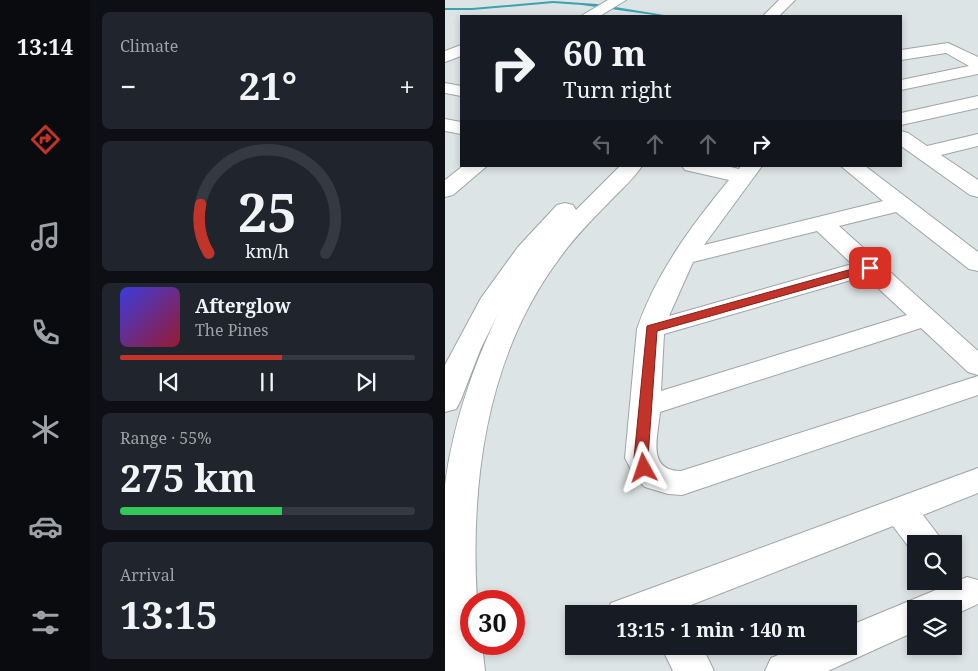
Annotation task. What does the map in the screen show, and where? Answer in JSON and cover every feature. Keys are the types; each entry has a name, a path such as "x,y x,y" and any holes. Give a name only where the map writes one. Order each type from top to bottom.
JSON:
{"street":[{"path":"591,15 619,0"},
{"path":"770,15 788,0"},
{"path":"786,15 803,0"},
{"path":"902,55 945,47 955,50 978,64"},
{"path":"445,57 460,50"},
{"path":"902,85 978,69"},
{"path":"902,119 978,102"},
{"path":"445,125 460,128"},
{"path":"902,138 978,190"},
{"path":"923,153 978,140"},
{"path":"445,167 473,169"},
{"path":"465,671 452,502 475,401 488,363 493,321 519,260 546,228 608,167"},
{"path":"445,402 459,362 568,232 631,167"},
{"path":"703,167 748,171"},
{"path":"852,167 978,264"},
{"path":"445,190 473,169"},
{"path":"748,171 713,214 685,257 659,306 651,329 641,458 644,468 651,476 660,481 682,484 978,386"},
{"path":"685,257 900,204"},
{"path":"822,223 978,366"},
{"path":"953,245 978,238"},
{"path":"651,329 870,268"},
{"path":"645,406 926,318"},
{"path":"662,605 978,480"},
{"path":"899,510 920,535"},
{"path":"948,600 966,591"},
{"path":"857,640 907,618"},
{"path":"686,655 694,671"},
{"path":"785,671 822,655"}],"waterway":[{"path":"445,9 472,9 568,2 662,15"}],"route":[{"path":"644,468 641,458 651,329 870,268"}]}
